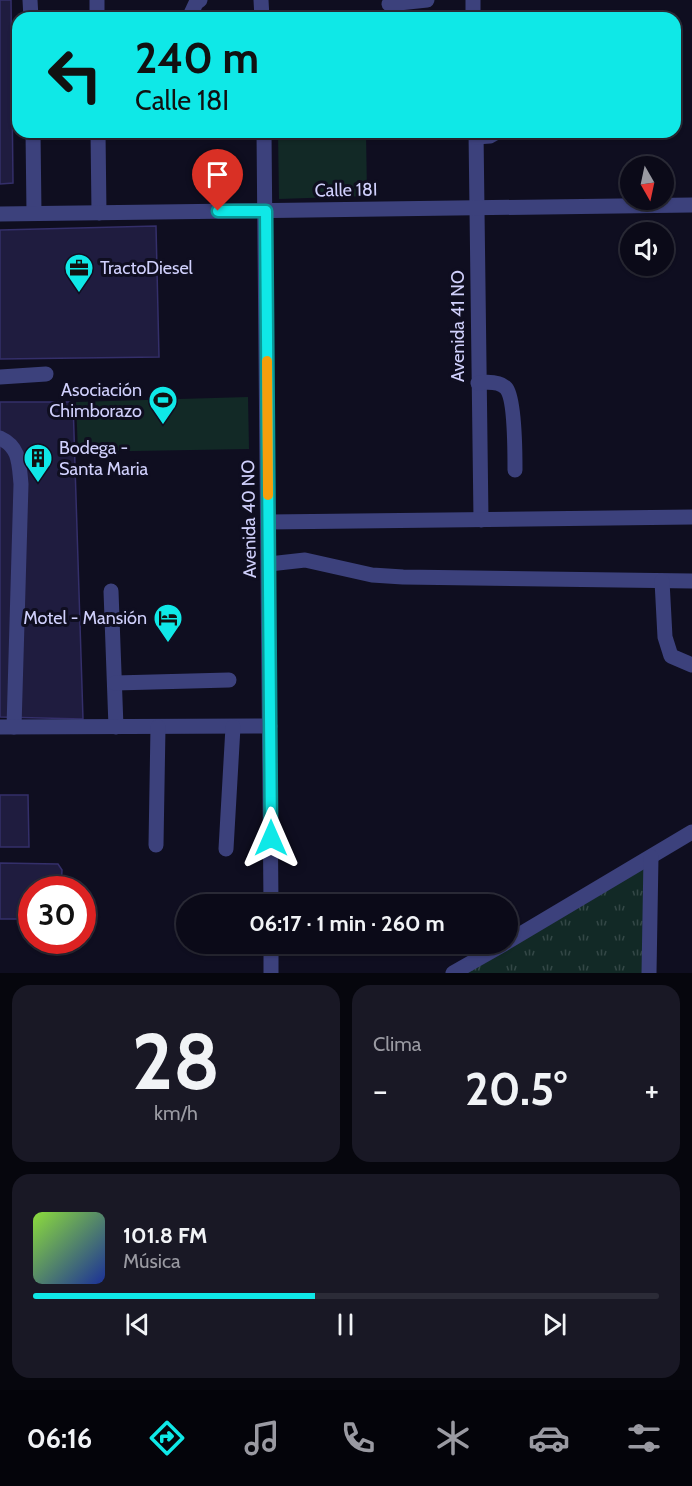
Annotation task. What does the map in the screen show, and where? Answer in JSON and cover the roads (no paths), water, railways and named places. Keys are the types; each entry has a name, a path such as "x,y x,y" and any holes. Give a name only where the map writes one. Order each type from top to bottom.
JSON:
{"street":[{"path":"389,4 428,0"},
{"path":"33,138 34,213"},
{"path":"98,138 99,213"},
{"name":"Avenida 40 NO","path":"264,138 271,894"},
{"name":"Avenida 41 NO","path":"476,138 481,520"},
{"name":"Calle 18I","path":"0,214 692,205"},
{"path":"0,377 46,374"},
{"path":"478,383 499,384 505,387 509,395 515,470"},
{"path":"0,438 14,447 21,484 7,727 270,726"},
{"path":"268,522 692,516"},
{"path":"269,564 304,560 372,576 692,581"},
{"path":"662,581 665,637 671,656 692,665"},
{"path":"111,591 116,726"},
{"path":"115,683 229,680"},
{"path":"156,845 158,727"},
{"path":"226,849 234,727"},
{"path":"518,935 692,832"},
{"path":"649,973 651,857"},
{"path":"271,954 272,973"},
{"path":"453,973 486,954"}],"place":[{"name":"TractoDiesel","path":"79,294"},
{"name":"Asociación Chimborazo","path":"163,426"},
{"name":"Bodega - Santa Maria","path":"38,484"},
{"name":"Motel - Mansión","path":"168,644"}]}
